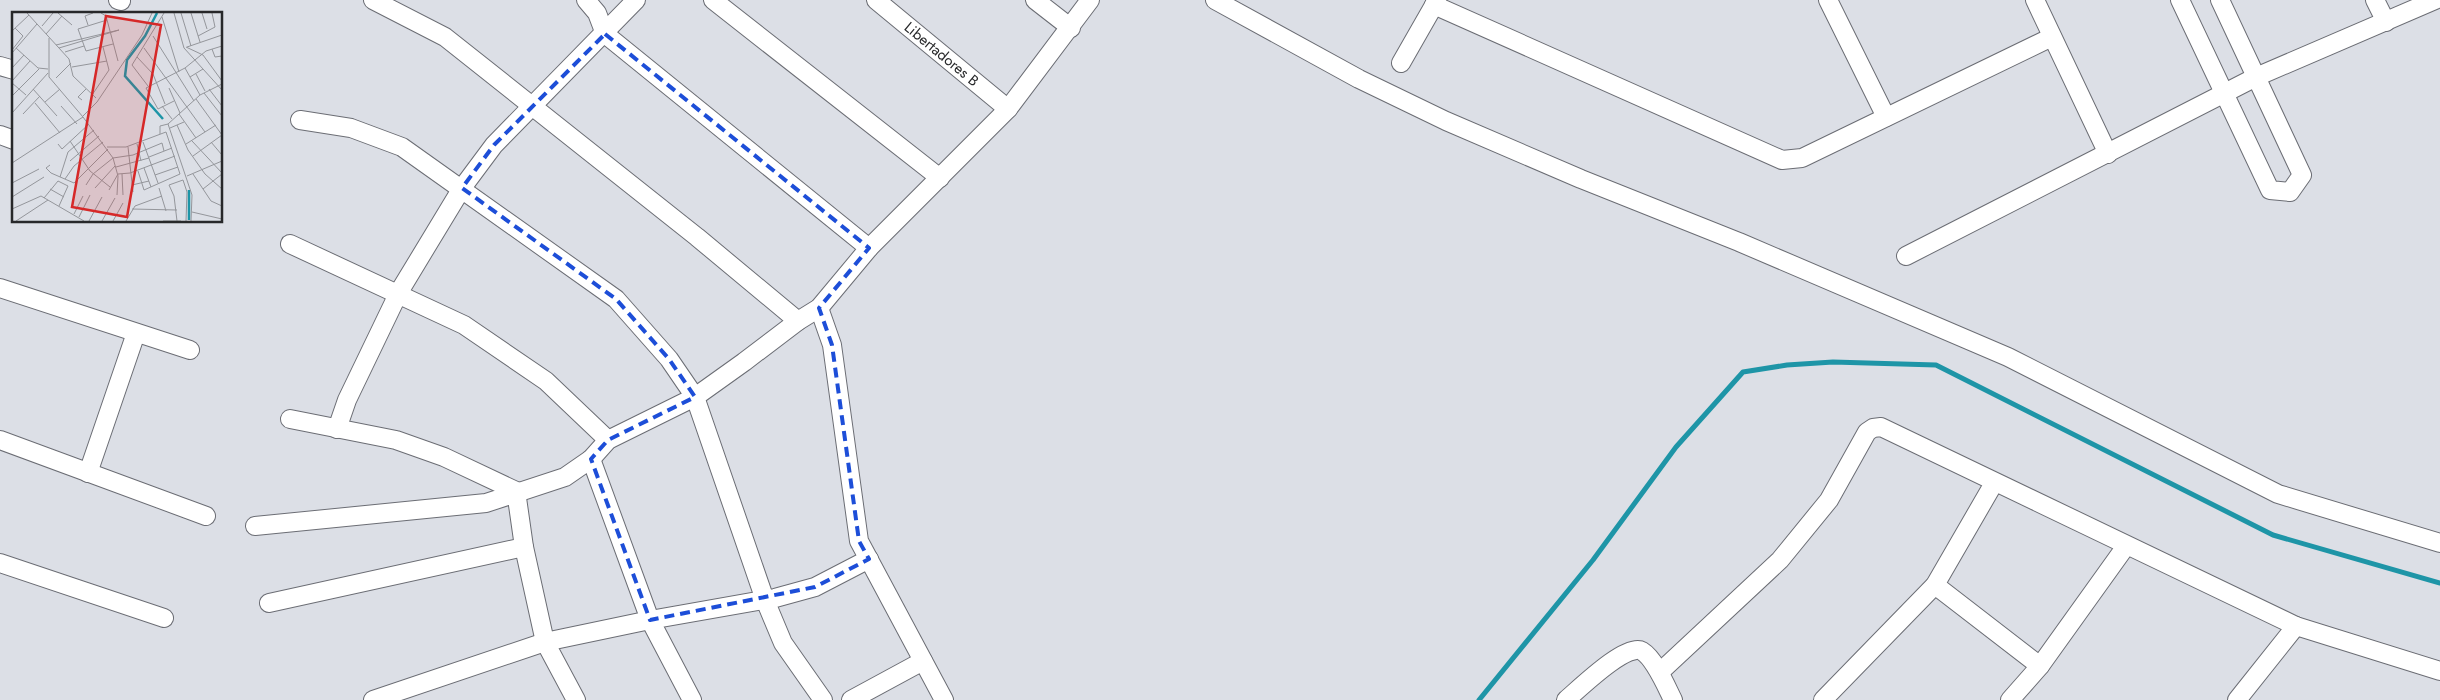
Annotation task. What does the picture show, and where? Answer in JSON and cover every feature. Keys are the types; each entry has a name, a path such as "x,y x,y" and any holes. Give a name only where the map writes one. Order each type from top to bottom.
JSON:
{"street":[{"path":"372,0 445,37 697,237 798,320"},
{"path":"586,0 598,13 605,34 869,248"},
{"path":"337,429 347,400 399,292 462,188 494,145 605,34 636,0"},
{"path":"713,0 940,178"},
{"name":"Libertadores B","path":"876,0 1008,109"},
{"path":"1035,0 1071,28"},
{"path":"255,526 486,503 516,491 565,477 591,459 608,440 695,397 798,320 819,308 869,248 1008,109 1071,28 1090,0"},
{"path":"1215,0 1359,80 1446,121 1581,179 1739,242 2008,357 2278,494 2440,543"},
{"path":"1828,0 1886,117"},
{"path":"2035,0 2108,154"},
{"path":"2180,0 2270,190 2290,192 2302,175 2220,0"},
{"path":"2375,0 2386,22"},
{"path":"1906,256 2256,77 2435,0"},
{"path":"1401,63 1435,3 1782,160 1802,158 2052,37"},
{"path":"300,120 351,128 402,147 616,299 669,359 695,397 765,600 783,643 823,700"},
{"path":"0,135 12,139"},
{"path":"290,244 399,292 464,324 546,380 608,440"},
{"path":"0,288 190,350"},
{"path":"819,308 826,323 832,345 859,541 944,700"},
{"path":"88,473 136,333"},
{"path":"290,419 396,440 444,456 516,491"},
{"path":"1660,672 1780,560 1829,500 1867,432 1873,428 1881,427 1994,483 2296,626 2440,671"},
{"path":"0,440 206,516"},
{"path":"591,459 650,620 692,700"},
{"path":"1824,700 1935,585 1994,483"},
{"path":"516,491 524,547 545,642 576,700"},
{"path":"2010,700 2040,666 2126,546"},
{"path":"269,603 524,547"},
{"path":"373,700 409,695 545,642 650,620 765,600 815,587 869,559"},
{"path":"0,563 164,618"},
{"path":"1935,585 2040,666"},
{"path":"2237,700 2296,626"},
{"path":"1566,700 1609,664 1630,650 1644,652 1660,672 1673,700"},
{"path":"851,700 923,661"}],"highlighted area":[{"path":"605,34 869,248 819,308 832,345 859,541 869,559 815,587 650,620 591,459 608,440 695,397 669,359 616,299 462,188 494,145"}],"waterway":[{"path":"1479,700 1593,560 1676,447 1743,372 1787,365 1833,362 1936,365 2273,535 2440,583"}]}
